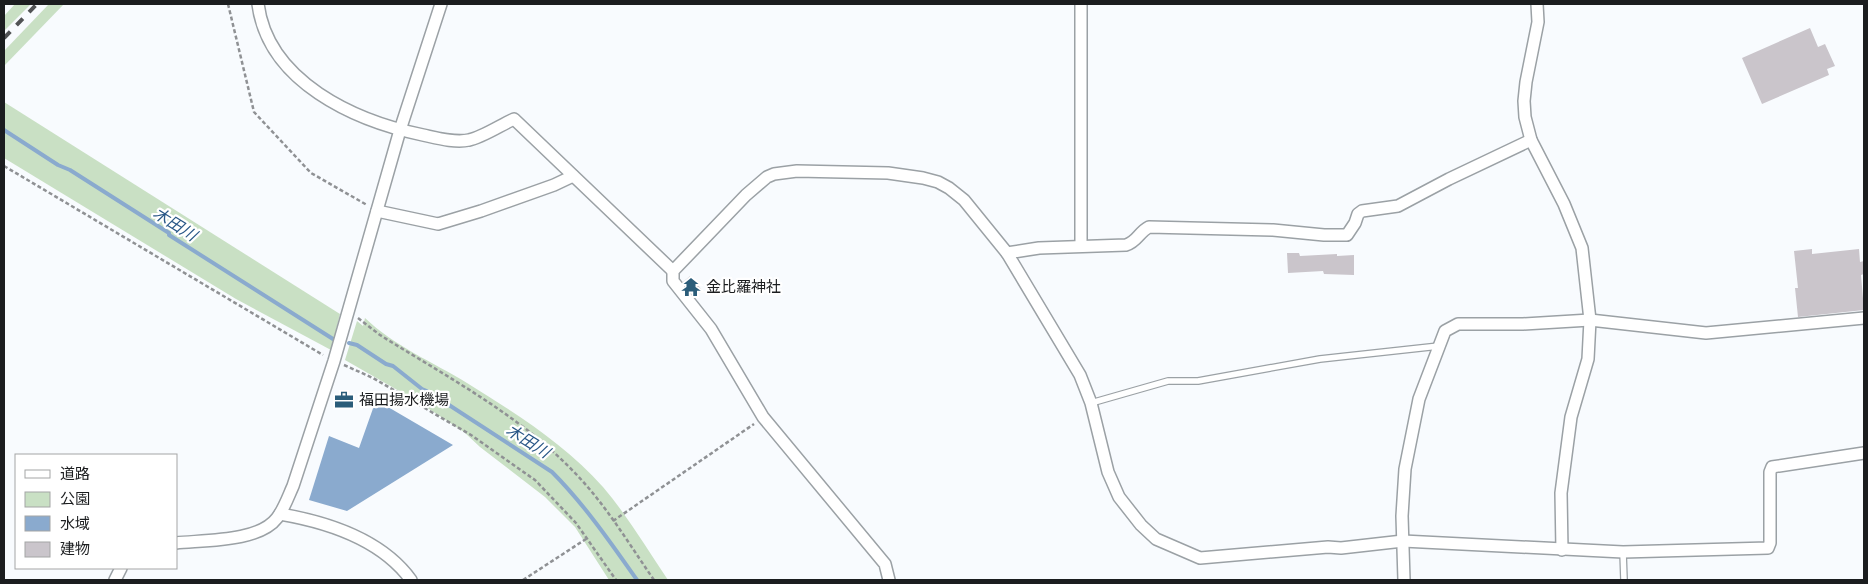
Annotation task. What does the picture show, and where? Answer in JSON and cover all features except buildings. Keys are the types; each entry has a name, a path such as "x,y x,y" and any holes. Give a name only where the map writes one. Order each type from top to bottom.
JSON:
{"street":[{"path":"258,4 269,40 282,62 298,77 333,103 400,130 445,139 468,140 514,119 673,271"},
{"path":"178,543 251,534 271,525 280,514 293,486 334,361 400,130 440,4"},
{"path":"1081,4 1081,245"},
{"path":"1537,4 1538,22 1530,56 1524,101 1525,117 1531,140 1564,204 1582,248 1590,320 1588,359 1571,417 1563,483 1562,550"},
{"path":"1007,253 1039,248 1081,245 1126,245 1134,242 1142,231 1149,227 1273,230 1324,235 1347,235 1356,223 1358,214 1362,211 1398,206 1449,179 1531,140"},
{"path":"889,580 885,564 763,417 711,328 673,281 673,271 767,177 797,171 888,173 914,176 938,182 964,200 1007,253 1080,375 1091,403 1108,472 1119,496 1141,525 1156,539 1200,558 1328,547 1341,548 1402,541 1623,552 1768,548 1770,543 1770,472 1772,467 1864,453"},
{"path":"378,211 438,224 527,195 573,176"},
{"path":"1404,580 1402,541 1405,469 1419,399 1445,331 1458,324 1523,324 1590,320 1706,333 1864,318"},
{"path":"280,514 316,522 366,543 385,553 411,580"}],"lane":[{"path":"1091,403 1168,381 1198,381 1320,359 1439,346"},
{"path":"1623,552 1624,580"}],"path":[{"path":"228,4 254,112 310,173 378,211"},
{"path":"4,166 334,361 373,378 504,457 535,480 568,513 616,580"},
{"path":"348,311 380,335 527,430 574,472 593,493 654,580"},
{"path":"613,521 763,417"},
{"path":"523,580 587,538"}],"green space":[{"path":"15,4 31,4 4,31 4,16"},
{"path":"49,4 64,4 4,66 4,51"},
{"path":"4,102 340,314 331,350 236,299 4,158"},
{"path":"365,318 388,337 467,383 556,443 588,471 612,498 668,580 609,580 575,527 545,497 480,447 464,432 420,403 345,360 357,321 363,326"}],"water":[{"path":"376,400 453,445 347,511 309,500 329,436 359,448"}],"waterway":[{"name":"木田川","path":"4,130 58,165 70,170 333,339"},
{"name":"木田川","path":"349,343 357,345 386,364 393,366 422,389 552,472 586,510 637,580"}],"railway":[{"path":"4,38 37,4"}],"place":[{"name":"金比羅神社","path":"691,287"},
{"name":"福田揚水機場","path":"344,400"}]}
